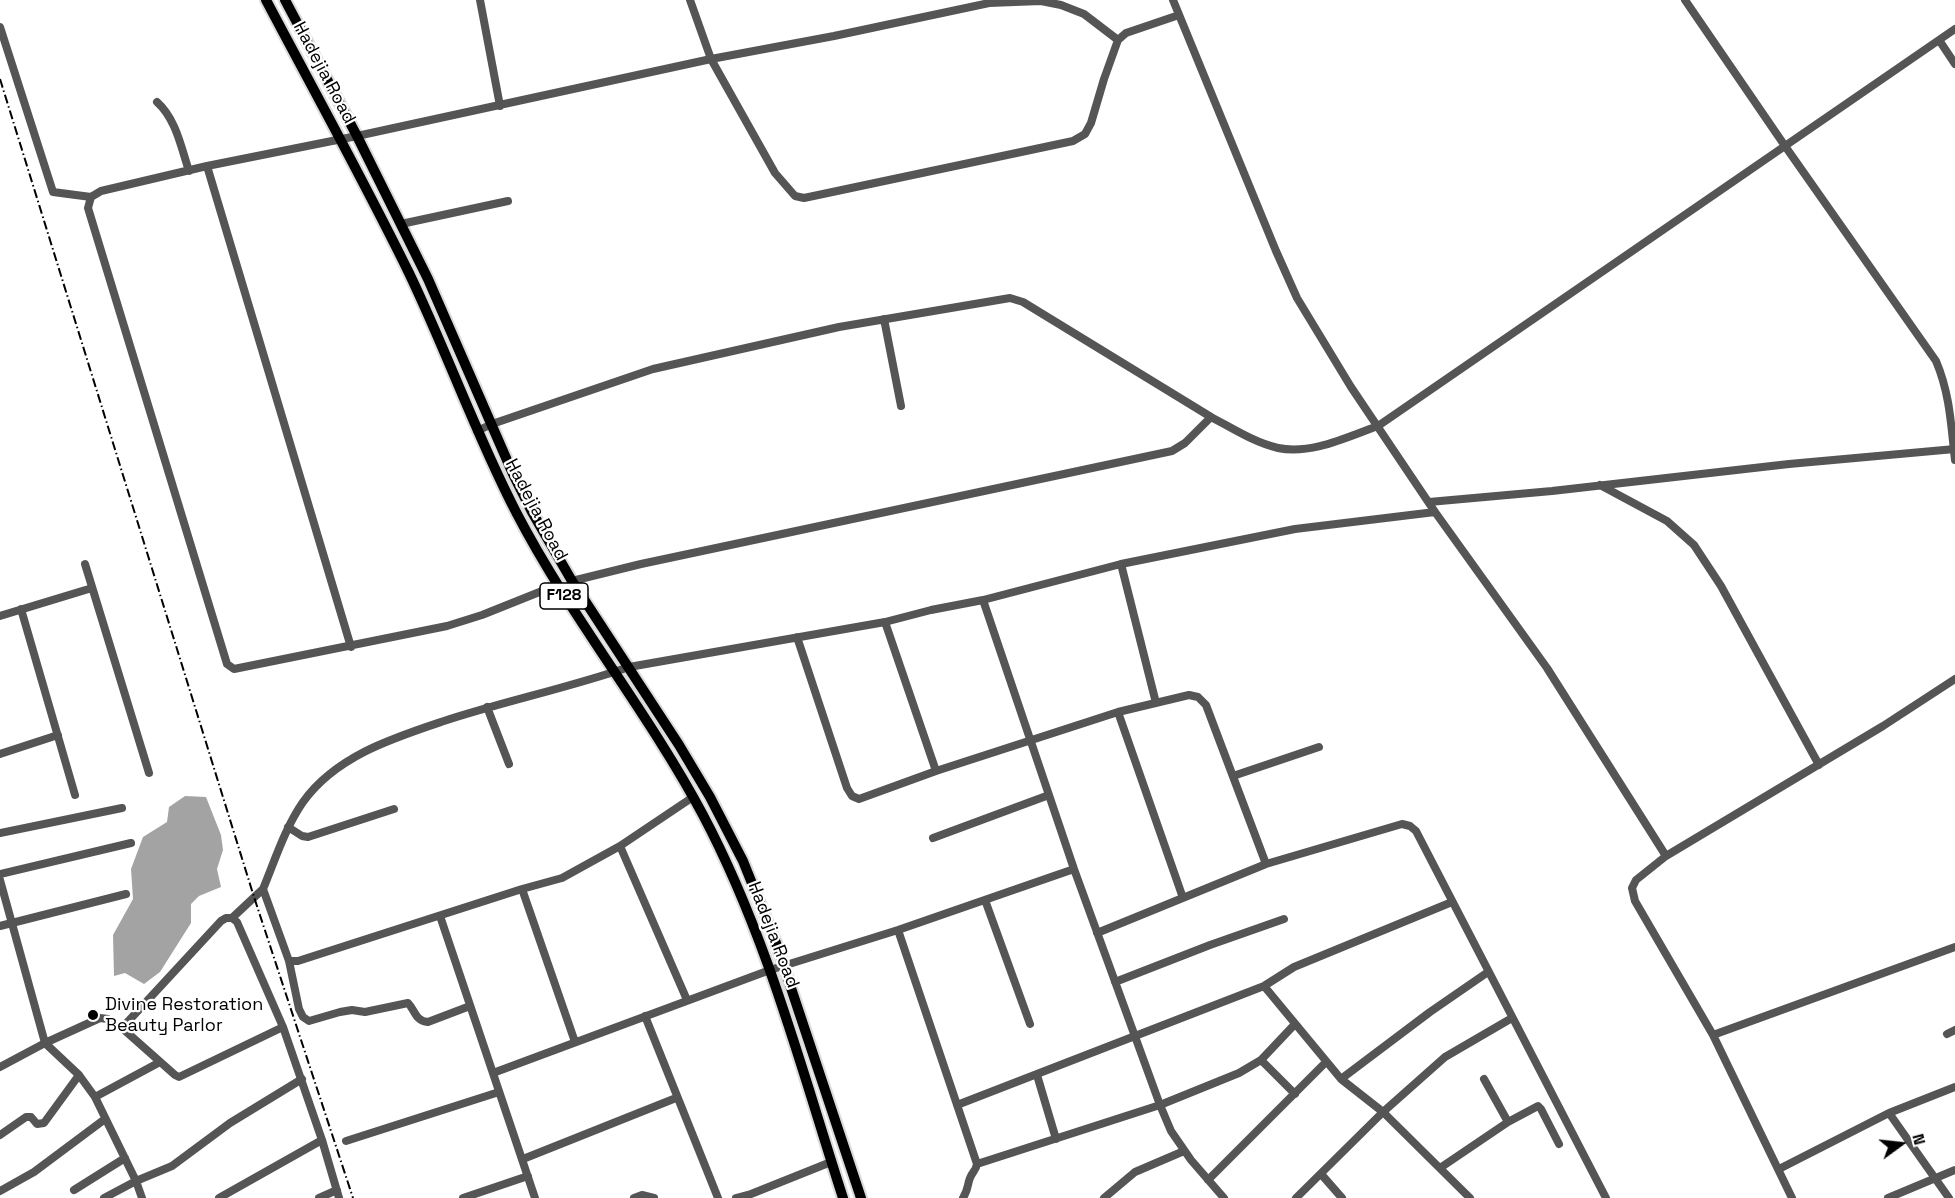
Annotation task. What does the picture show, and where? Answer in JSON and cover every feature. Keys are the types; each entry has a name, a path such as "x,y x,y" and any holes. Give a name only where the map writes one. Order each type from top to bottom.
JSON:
{"main road":[{"name":"Hadejia Road","path":"266,0 409,273 477,431 520,519 557,585 693,797 725,858 770,970 843,1198"},
{"name":"Hadejia Road","path":"285,0 357,136 428,279 532,512 572,581 667,726 743,861 783,965 861,1198"}],"street":[{"path":"480,0 500,105"},
{"path":"690,0 711,59 775,173 795,196 804,198 1073,141 1085,134 1091,123 1118,40 1126,33 1179,15"},
{"path":"0,27 53,192 91,197 101,191 207,166 988,3 1016,0 1061,5 1084,14 1118,40"},
{"path":"1685,0 1936,362 1945,381 1950,404 1955,460"},
{"path":"1175,1 1275,251 1297,298 1351,387 1435,512 1547,668 1666,856"},
{"path":"477,431 653,369 884,319 1010,298 1023,302 1239,432 1278,448 1299,449 1334,441 1378,426 1955,29"},
{"path":"1939,40 1955,64"},
{"path":"157,102 165,109 171,120 189,171"},
{"path":"207,166 351,646"},
{"path":"91,197 88,208 227,664 234,669 447,626 482,615 557,585"},
{"path":"401,224 508,201"},
{"path":"884,319 901,406"},
{"path":"572,581 641,564 1173,451 1185,443 1211,417"},
{"path":"1429,502 1777,465 1954,449"},
{"path":"1600,485 1667,521 1694,545 1721,586 1819,765"},
{"path":"232,918 263,889 288,827 304,801 320,783 343,764 374,746 487,707 629,667 885,622 983,600 1121,564 1295,529 1435,512"},
{"path":"85,564 149,773"},
{"path":"1121,564 1156,703"},
{"path":"0,616 92,588"},
{"path":"983,600 1074,869 1160,1105 1171,1131 1184,1151 1224,1198"},
{"path":"21,609 75,795"},
{"path":"885,622 936,771"},
{"path":"797,637 847,788 852,796 859,799 936,771 1118,712 1189,696 1198,697 1206,705 1266,864"},
{"path":"1792,1198 1713,1035 1635,901 1632,888 1636,880 1666,856 1883,726 1955,679"},
{"path":"487,707 509,764"},
{"path":"1118,712 1183,898"},
{"path":"0,754 58,735"},
{"path":"1233,776 1319,747"},
{"path":"933,838 1049,795"},
{"path":"289,961 298,961 569,875 620,846 693,797"},
{"path":"0,833 122,808"},
{"path":"288,827 308,837 394,809"},
{"path":"1097,933 1266,864 1402,824 1410,826 1416,831 1606,1198"},
{"path":"0,874 130,843"},
{"path":"620,846 687,1000"},
{"path":"494,1073 783,965 898,930 1074,869"},
{"path":"0,880 45,1043 79,1075 95,1097 142,1198"},
{"path":"263,889 289,961 299,1009 303,1017 309,1021 340,1012 352,1010 366,1012 408,1003 417,1018 422,1022 428,1022 470,1006"},
{"path":"522,889 575,1042"},
{"path":"0,926 126,894"},
{"path":"985,900 1030,1024"},
{"path":"957,1106 1264,986 1294,967 1452,902"},
{"path":"440,916 535,1198"},
{"path":"122,1028 221,921 232,918 237,922 283,1026 338,1194 319,1198"},
{"path":"1115,982 1284,919"},
{"path":"898,930 977,1164 976,1171 970,1177 969,1189 963,1198"},
{"path":"1713,1035 1955,947"},
{"path":"1341,1079 1488,972"},
{"path":"1264,986 1341,1079 1383,1113 1470,1198"},
{"path":"645,1016 718,1198"},
{"path":"0,1067 100,1018 108,1019 122,1028 175,1075 183,1076 283,1026"},
{"path":"1296,1198 1383,1113 1450,1053 1512,1018"},
{"path":"977,1164 1160,1105 1239,1073 1261,1060 1295,1024"},
{"path":"1261,1060 1295,1094"},
{"path":"95,1097 160,1062"},
{"path":"1208,1180 1326,1062"},
{"path":"0,1135 26,1117 31,1117 37,1124 44,1123 79,1075"},
{"path":"1037,1075 1056,1139"},
{"path":"104,1198 136,1181 172,1167 230,1123 302,1079"},
{"path":"1484,1079 1508,1122"},
{"path":"1779,1169 1889,1113 1955,1087"},
{"path":"346,1141 499,1092"},
{"path":"523,1159 676,1098"},
{"path":"1440,1168 1508,1122 1538,1106 1559,1144"},
{"path":"1889,1113 1949,1198"},
{"path":"0,1191 34,1172 105,1119"},
{"path":"219,1198 322,1140"},
{"path":"1104,1198 1135,1172 1184,1151"},
{"path":"74,1190 125,1158"},
{"path":"736,1198 831,1162"},
{"path":"1888,1198 1955,1170"},
{"path":"1321,1174 1342,1198"},
{"path":"463,1198 528,1176"},
{"path":"634,1198 642,1195 654,1198"}],"shaded area":[{"path":"185,796 206,797 221,835 223,850 217,869 221,887 199,896 191,904 191,923 160,972 144,984 125,973 114,976 113,935 133,899 131,869 143,837 167,822 169,807"}],"railway":[{"path":"0,79 254,897 353,1198"}],"place":[{"name":"Divine Restoration Beauty Parlor","path":"93,1015"}]}
